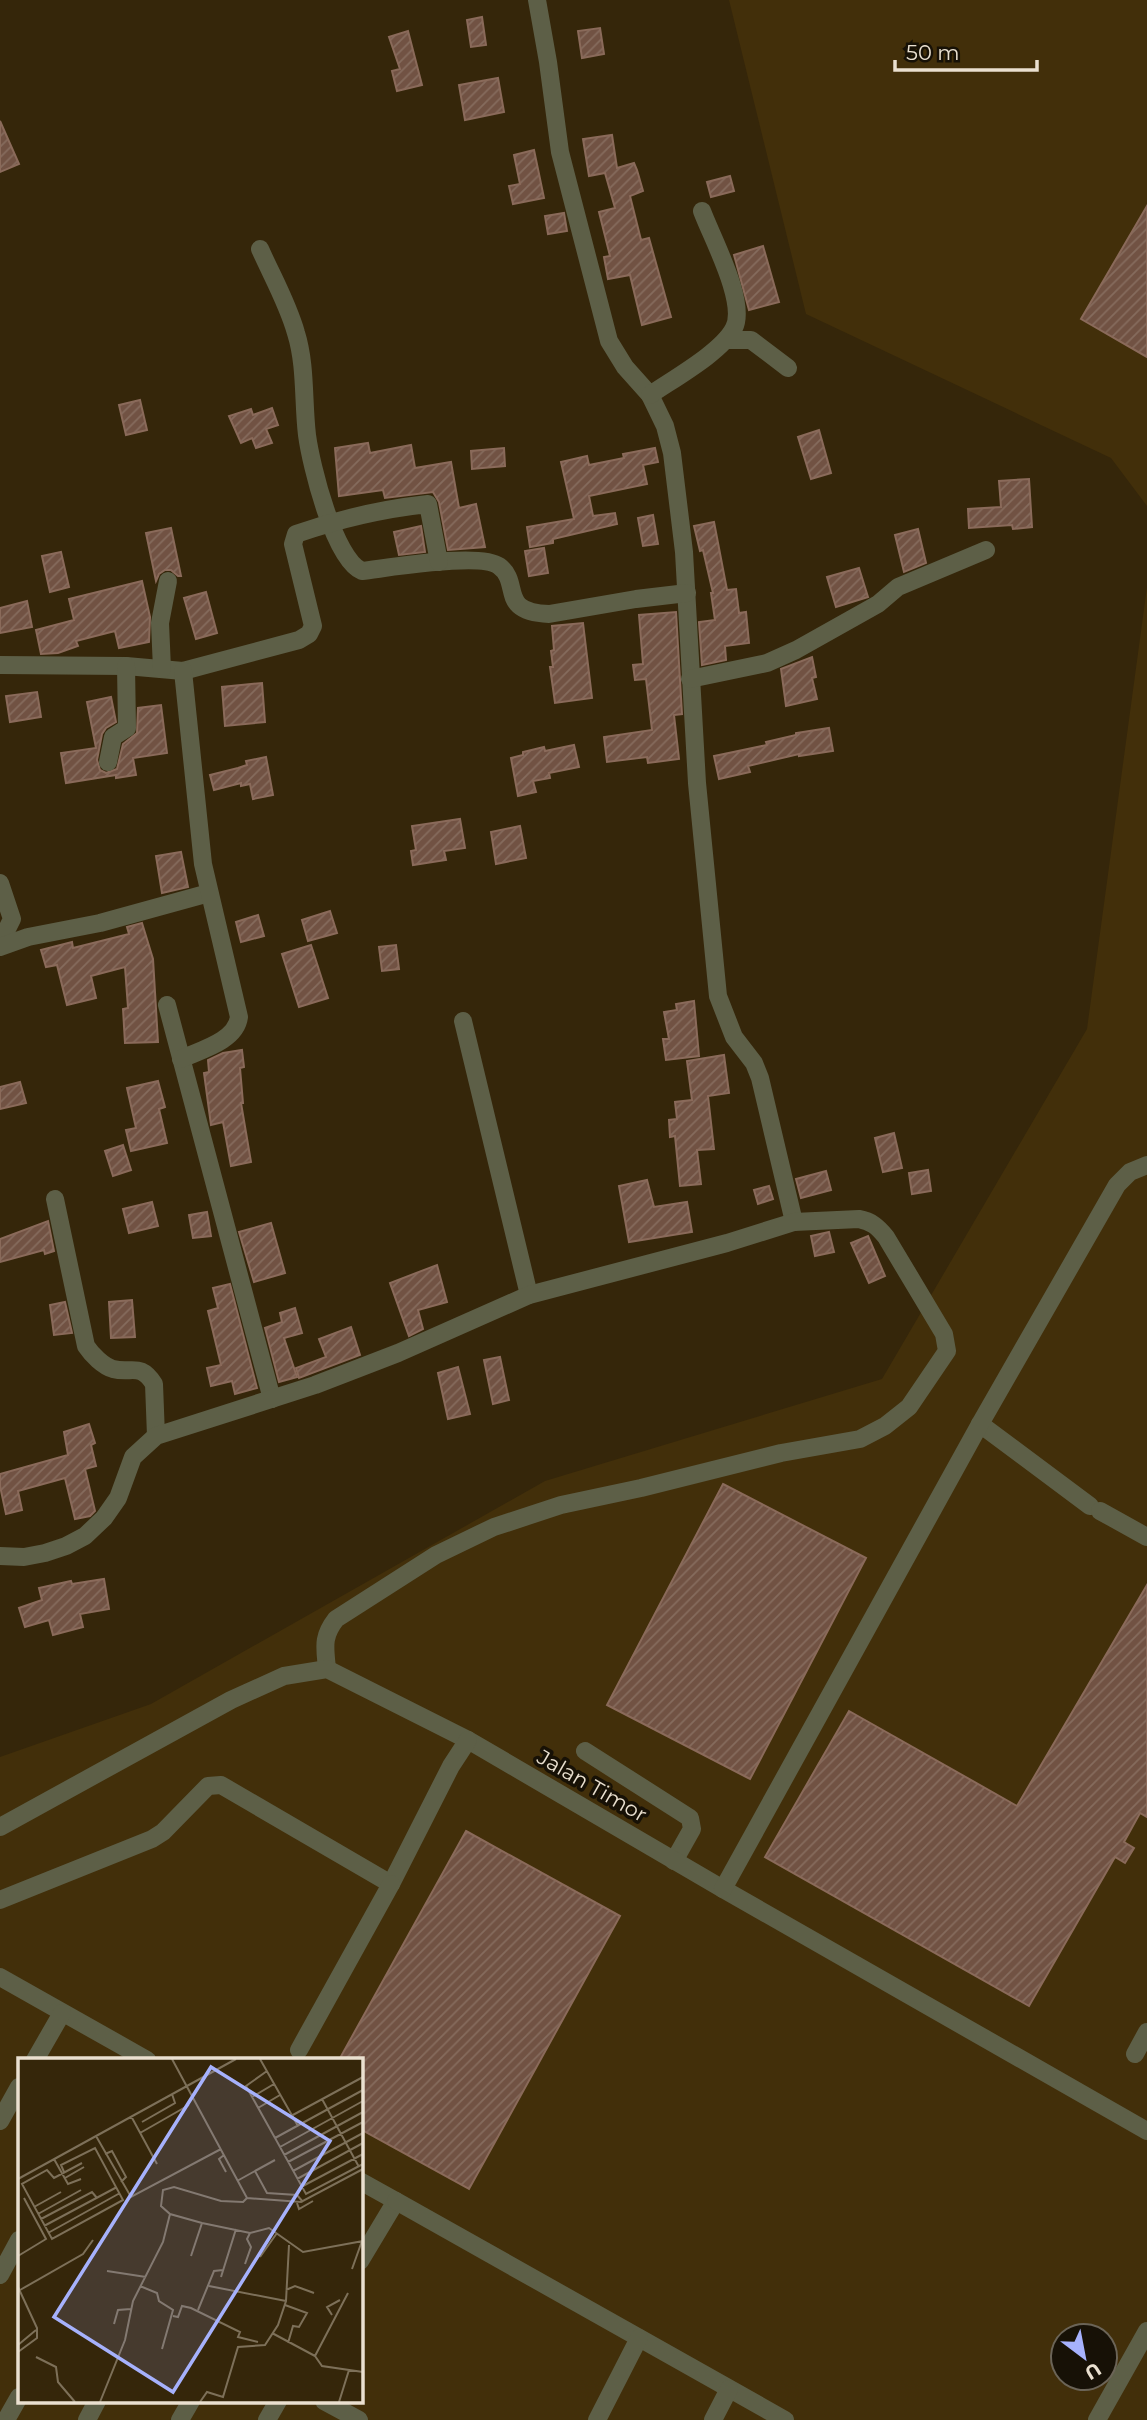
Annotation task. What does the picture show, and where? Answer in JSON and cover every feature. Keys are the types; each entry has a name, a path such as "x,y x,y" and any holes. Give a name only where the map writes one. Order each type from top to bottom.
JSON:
{"street":[{"path":"537,0 560,152 609,341 625,367 650,395 665,426 672,453 687,593 697,783 719,996 734,1037 754,1063 760,1078 794,1222"},
{"path":"650,395 726,340 735,326 738,313 735,295 702,211"},
{"path":"260,249 297,334 302,362 307,436 315,476 330,522 345,556 352,565 362,570 439,562 483,561 500,566 522,609 549,614 687,593"},
{"path":"726,340 751,340 788,369"},
{"path":"0,665 126,666 183,671 299,640 309,634 313,626 293,539 296,534 330,522 390,508 428,504 439,562"},
{"path":"690,679 767,663 796,650 878,604 898,587 986,550"},
{"path":"162,669 160,623 168,581"},
{"path":"108,762 113,737 127,728 126,666"},
{"path":"181,1059 230,1035 239,1017 202,864 183,671"},
{"path":"0,883 12,919 0,945"},
{"path":"0,945 100,923 209,893"},
{"path":"167,1005 272,1399"},
{"path":"463,1021 529,1294"},
{"path":"723,1889 980,1424 1117,1185 1130,1172 1147,1165"},
{"path":"55,1199 86,1346 98,1360 113,1369 136,1368 150,1378 154,1384 156,1436"},
{"path":"0,1556 24,1557 45,1553 85,1536 104,1518 118,1498 133,1457 156,1436 272,1399 398,1353 529,1294 727,1243 794,1222 859,1219 867,1220 878,1227 947,1342 947,1352 909,1407 886,1426 860,1439 781,1453 561,1506 494,1527 436,1555 336,1619 327,1631 327,1669 284,1676 231,1700 0,1827"},
{"path":"980,1424 1095,1508 1147,1537"},
{"name":"Jalan Timor","path":"327,1669 468,1740 1147,2131"},
{"path":"299,2050 391,1884 451,1766 468,1740"},
{"path":"585,1751 690,1818 692,1829 674,1861"},
{"path":"0,1900 152,1839 163,1832 208,1786 214,1784 221,1785 391,1884"},
{"path":"0,1977 125,2054"},
{"path":"36,2058 62,2013"},
{"path":"1135,2054 1147,2032"},
{"path":"0,2121 18,2089"},
{"path":"362,2182 785,2420"},
{"path":"362,2258 396,2201"},
{"path":"0,2275 18,2243"},
{"path":"1097,2420 1147,2330"},
{"path":"597,2420 639,2338"},
{"path":"713,2420 729,2389"},
{"path":"6,2420 18,2399"},
{"path":"87,2420 96,2402"},
{"path":"180,2420 190,2402"},
{"path":"267,2420 277,2402"},
{"path":"326,2402 359,2420"}],"shaded area":[{"path":"729,0 1147,0 1147,506 1111,458 806,314"},
{"path":"1147,587 1147,2420 0,2420 0,1757 151,1704 545,1481 882,1379 1087,1029"}],"building":[{"path":"482,17 486,45 471,47 467,20"},
{"path":"600,28 604,54 582,58 578,31"},
{"path":"408,31 422,85 397,91 392,71 400,69 389,37"},
{"path":"498,78 504,112 465,120 459,85"},
{"path":"0,121 19,164 0,172"},
{"path":"612,135 617,168 634,163 637,170 643,191 630,196 641,240 649,238 671,317 642,325 630,275 608,279 604,257 610,256 599,212 615,208 605,173 589,176 583,139"},
{"path":"534,150 544,198 513,204 509,186 520,184 514,155"},
{"path":"730,176 734,191 711,197 707,182"},
{"path":"1147,206 1147,357 1081,319"},
{"path":"564,213 567,231 548,234 545,216"},
{"path":"763,246 779,302 749,310 734,255"},
{"path":"140,400 147,430 126,435 119,405"},
{"path":"272,408 278,425 266,429 272,443 256,448 252,438 241,443 229,416 251,409 253,415"},
{"path":"819,430 831,473 811,479 798,437"},
{"path":"368,443 370,453 411,445 415,468 451,462 459,508 476,504 485,547 448,550 439,502 433,492 385,498 383,490 339,496 335,448"},
{"path":"504,448 505,466 472,469 471,451"},
{"path":"655,448 658,462 643,465 647,484 589,496 593,516 615,513 617,524 530,547 527,527 574,519 561,462 587,456 589,465 624,458 623,454"},
{"path":"1029,479 1032,527 1013,529 1012,525 969,528 968,509 1001,507 999,481"},
{"path":"653,515 658,544 643,546 638,518"},
{"path":"714,522 727,590 736,589 739,613 746,612 749,643 725,646 726,660 702,665 699,622 715,620 713,593 703,550 700,551 694,526"},
{"path":"421,526 425,552 399,555 394,532"},
{"path":"171,528 181,576 171,570 165,570 159,574 156,581 146,533"},
{"path":"918,529 926,563 904,572 895,535"},
{"path":"544,548 548,573 529,576 525,551"},
{"path":"61,552 69,587 50,592 42,556"},
{"path":"859,568 868,597 836,607 827,577"},
{"path":"142,581 150,617 149,642 119,648 115,631 76,641 78,646 58,653 41,654 36,630 74,620 69,599"},
{"path":"206,592 217,633 196,639 184,598"},
{"path":"27,601 32,627 0,633 0,608"},
{"path":"676,612 682,714 674,715 679,759 648,763 647,757 607,762 604,737 652,730 646,679 635,680 633,665 643,664 639,615"},
{"path":"583,623 592,698 555,703 550,667 553,667 551,651 554,650 552,626"},
{"path":"812,657 816,677 812,678 817,699 786,706 781,669"},
{"path":"262,683 265,722 225,726 222,687"},
{"path":"37,692 41,717 10,722 6,696"},
{"path":"111,697 116,722 102,734 97,760 100,770 106,773 117,769 123,744 137,733 138,708 161,705 167,753 133,758 136,775 116,778 116,775 66,783 61,753 96,748 87,702"},
{"path":"829,728 833,751 799,754 748,766 750,772 719,779 714,756 767,745 766,742 796,733"},
{"path":"574,745 579,767 549,773 550,778 533,781 536,792 518,796 511,758 544,747 545,751"},
{"path":"266,757 273,795 253,799 250,784 241,786 241,783 214,790 210,775 247,765 246,761"},
{"path":"460,819 465,848 444,851 446,860 413,865 411,851 416,850 412,826"},
{"path":"520,826 526,858 496,864 491,832"},
{"path":"181,852 188,887 162,893 156,856"},
{"path":"330,911 337,933 308,941 302,920"},
{"path":"258,915 264,936 241,942 236,922"},
{"path":"142,923 153,959 158,1042 125,1043 123,1009 128,1008 125,967 91,976 96,998 67,1005 57,965 46,967 41,950 72,942 73,948 129,934 127,927"},
{"path":"311,945 328,998 299,1007 282,954"},
{"path":"396,945 399,969 382,971 379,947"},
{"path":"694,1001 699,1056 666,1060 663,1039 669,1039 664,1012 677,1010 676,1004"},
{"path":"242,1050 244,1067 240,1068 241,1103 251,1162 231,1166 223,1122 211,1125 204,1073 209,1072 208,1060 223,1053"},
{"path":"724,1055 729,1093 708,1096 714,1149 697,1150 701,1184 680,1186 675,1136 670,1137 669,1120 677,1119 675,1102 692,1100 687,1061"},
{"path":"158,1081 165,1107 159,1109 167,1143 131,1151 126,1130 136,1128 127,1088"},
{"path":"20,1082 26,1103 0,1109 0,1087"},
{"path":"894,1133 902,1168 883,1172 875,1138"},
{"path":"123,1145 131,1170 113,1176 105,1151"},
{"path":"928,1170 931,1191 912,1194 909,1173"},
{"path":"826,1171 831,1190 801,1198 796,1179"},
{"path":"647,1180 654,1207 687,1202 692,1232 629,1242 619,1186"},
{"path":"769,1186 773,1199 758,1204 754,1190"},
{"path":"152,1202 158,1226 129,1233 123,1209"},
{"path":"207,1212 211,1236 193,1238 189,1215"},
{"path":"48,1221 54,1251 45,1254 44,1250 0,1262 0,1239"},
{"path":"271,1223 285,1273 254,1282 239,1232"},
{"path":"829,1232 834,1252 815,1256 811,1236"},
{"path":"868,1236 885,1276 869,1283 851,1243"},
{"path":"437,1265 447,1302 418,1310 423,1329 409,1336 390,1283"},
{"path":"230,1284 257,1388 235,1394 232,1381 211,1386 207,1368 221,1365 208,1311 218,1308 213,1288"},
{"path":"132,1300 135,1337 111,1338 109,1302"},
{"path":"65,1302 72,1333 54,1335 50,1305"},
{"path":"295,1308 302,1333 284,1338 297,1377 279,1382 265,1328 282,1322 280,1313"},
{"path":"351,1327 360,1355 299,1378 296,1368 326,1357 319,1339"},
{"path":"500,1357 509,1400 493,1404 484,1360"},
{"path":"458,1367 470,1414 448,1419 438,1373"},
{"path":"89,1424 95,1443 91,1445 96,1466 85,1469 95,1511 90,1516 75,1519 65,1478 18,1491 22,1510 6,1514 0,1474 68,1455 64,1432"},
{"path":"723,1484 866,1558 750,1779 607,1705"},
{"path":"104,1579 109,1609 80,1614 83,1627 53,1635 49,1620 25,1627 19,1608 42,1600 39,1588 71,1581 72,1584"},
{"path":"1147,1585 1147,1817 1140,1813 1124,1842 1134,1848 1125,1863 1115,1857 1029,2006 765,1857 849,1711 1017,1806"},
{"path":"466,1831 620,1916 469,2189 362,2130 362,2058 340,2058"}]}
